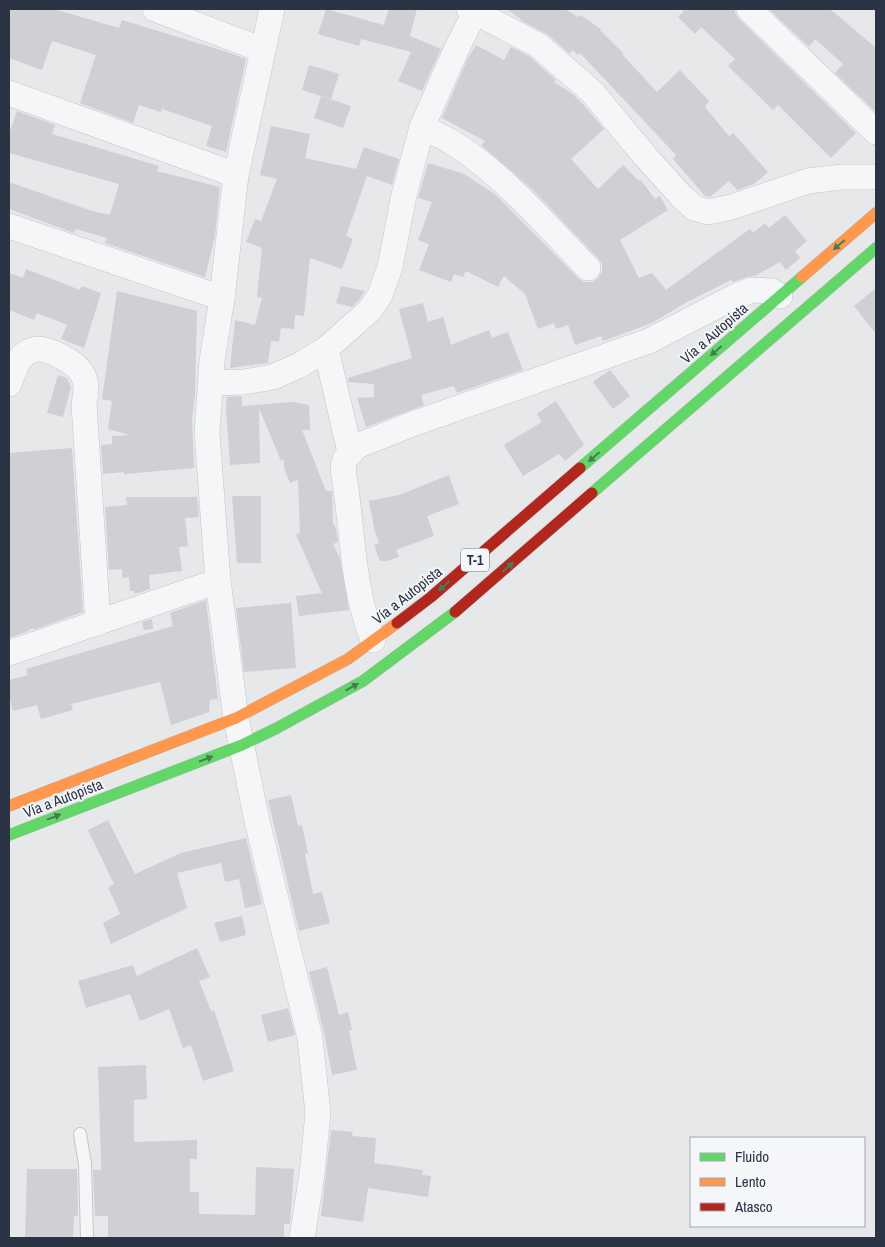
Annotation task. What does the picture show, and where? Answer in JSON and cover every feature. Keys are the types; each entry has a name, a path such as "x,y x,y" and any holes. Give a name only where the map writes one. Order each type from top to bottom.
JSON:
{"highway":[{"name":"Vía a Autopista","path":"9,806 236,718 348,658 431,597 876,213"},
{"name":"Vía a Autopista","path":"9,835 242,745 363,681 448,618 876,248"}],"street":[{"path":"154,9 263,50"},
{"path":"272,9 236,175 222,298 212,361 207,433 218,581 236,718 257,821 310,1038 318,1114 312,1174 302,1238"},
{"path":"749,9 876,132"},
{"path":"211,383 244,382 273,377 300,366 326,349 370,310 380,295 390,266 404,195 422,128 472,10 538,45 592,92 658,170 694,208 708,212 732,207 808,182 842,177 876,177"},
{"path":"9,93 236,175"},
{"path":"422,128 450,141 482,164 521,199 588,268"},
{"path":"9,226 222,298"},
{"path":"373,640 364,618 358,590 343,467 345,459 357,446 415,423 649,341 734,297 752,290 772,291 780,296"},
{"path":"9,384 23,356 34,349 42,348 73,362 82,374 86,384 84,404 98,623"},
{"path":"326,349 350,452"},
{"path":"9,653 218,581"}],"lane":[{"path":"80,1134 85,1164 87,1238"}],"building":[{"path":"9,9 54,9 119,28 122,20 246,59 226,152 206,146 212,126 162,109 161,112 139,105 133,123 80,103 96,55 52,41 42,70 9,58"},
{"path":"326,9 384,25 389,9 417,9 410,36 441,49 422,91 398,81 411,52 361,39 359,46 318,34"},
{"path":"507,9 565,9 578,17 580,15 601,29 657,92 680,70 709,101 705,107 729,136 733,133 768,172 754,184 737,190 729,181 710,197 705,196 673,159 676,155 580,53 578,55 572,50 570,54 547,34 524,22"},
{"path":"682,9 735,9 739,19 856,133 831,158 778,105 773,110 728,66 735,59 701,27 695,34 678,17 684,11"},
{"path":"769,9 830,9 876,48 876,112 835,73 843,64 815,39 809,47"},
{"path":"476,45 504,60 511,47 530,57 556,80 554,82 581,102 604,129 571,159 598,189 623,165 639,181 641,180 655,199 660,196 668,210 620,240 639,278 652,273 666,290 750,229 753,233 765,223 769,228 785,215 807,241 795,251 800,258 786,270 780,262 755,276 733,282 731,280 687,302 652,323 603,341 601,336 575,345 568,325 556,329 554,323 538,329 525,294 504,276 498,287 466,271 463,277 454,274 451,282 419,270 429,244 418,240 432,202 418,198 428,163 464,174 496,195 584,282 592,282 602,272 602,264 598,258 533,190 481,145 485,141 442,118 467,60"},
{"path":"309,65 339,74 331,99 302,90"},
{"path":"321,96 351,106 343,128 314,118"},
{"path":"17,111 55,125 52,134 159,166 157,171 220,187 215,236 205,277 105,243 107,238 76,229 74,233 9,209 9,182 92,211 110,215 119,184 9,153 9,134"},
{"path":"271,126 310,134 305,158 356,169 364,147 399,159 392,185 367,176 346,236 353,239 342,269 310,258 304,316 295,315 294,329 281,328 279,342 271,341 268,363 230,368 235,320 255,325 262,298 257,297 262,248 246,242 255,219 261,221 277,179 260,175"},
{"path":"26,269 80,290 82,286 101,293 84,348 61,339 67,325 37,313 34,320 9,310 9,273 23,278"},
{"path":"341,286 365,291 352,307 336,303"},
{"path":"876,288 876,334 854,306"},
{"path":"117,291 197,311 195,394 192,419 194,468 103,474 101,445 112,444 112,436 130,435 108,429 112,401 102,399"},
{"path":"423,303 428,322 443,317 451,345 489,330 492,338 508,332 523,370 457,393 454,386 421,395 424,405 366,427 357,398 374,397 374,384 348,382 348,378 412,358 399,309"},
{"path":"610,370 630,396 613,409 593,382"},
{"path":"58,375 67,378 71,387 63,417 47,413"},
{"path":"242,396 242,406 293,402 309,405 310,430 302,430 326,491 332,491 333,523 338,542 333,544 340,558 349,610 299,616 296,596 322,593 296,535 300,533 298,480 290,483 284,468 284,460 281,461 259,408 260,463 230,465 226,409 227,397"},
{"path":"556,401 584,445 565,461 559,454 523,476 504,445 542,422 537,414"},
{"path":"72,448 83,612 36,629 29,629 29,631 9,638 9,453"},
{"path":"449,475 459,504 427,516 434,536 396,550 399,557 380,561 374,545 379,543 369,501 399,495"},
{"path":"232,496 261,496 261,563 237,563"},
{"path":"126,497 197,497 199,517 185,518 188,546 179,547 182,571 149,575 150,589 135,594 134,591 130,591 129,577 122,578 122,569 109,570 105,507 127,505"},
{"path":"206,600 218,699 210,700 209,712 171,725 160,682 71,704 73,710 41,719 37,705 13,711 9,696 9,680 28,675 26,669 173,626 170,613"},
{"path":"291,603 296,668 244,672 236,608"},
{"path":"152,619 153,629 144,630 142,622"},
{"path":"291,795 298,826 302,825 308,853 305,854 313,894 322,892 330,923 299,931 268,800"},
{"path":"108,820 135,874 181,853 246,838 262,904 245,908 239,879 225,882 221,863 177,873 187,908 111,944 103,923 120,914 108,887 114,884 88,830"},
{"path":"242,916 246,935 220,942 214,923"},
{"path":"197,948 210,977 199,981 211,1011 214,1010 234,1071 203,1081 191,1045 183,1048 169,1009 140,1021 130,994 86,1008 78,981 133,965 137,976"},
{"path":"327,967 339,1015 348,1012 352,1030 349,1031 357,1070 332,1075 309,972"},
{"path":"288,1008 295,1035 268,1042 261,1015"},
{"path":"146,1065 147,1099 134,1100 134,1142 197,1140 197,1159 190,1159 190,1192 199,1192 199,1214 255,1215 256,1167 294,1169 290,1224 284,1224 284,1238 108,1238 108,1216 95,1216 93,1170 101,1170 98,1067"},
{"path":"331,1130 353,1132 352,1136 376,1138 374,1163 423,1170 422,1175 431,1176 428,1197 368,1188 363,1222 321,1216"},
{"path":"27,1169 77,1169 78,1216 74,1216 73,1238 25,1238"}],"traffic: fast":[{"path":"592,493 876,248"},
{"path":"580,468 802,277"},
{"path":"9,835 242,745 277,728 363,681 455,612"}],"traffic: slow":[{"path":"802,277 876,213"},
{"path":"9,806 236,718 348,659 397,623"}],"traffic: jam":[{"path":"397,623 431,597 580,468"},
{"path":"455,612 592,493"}]}
